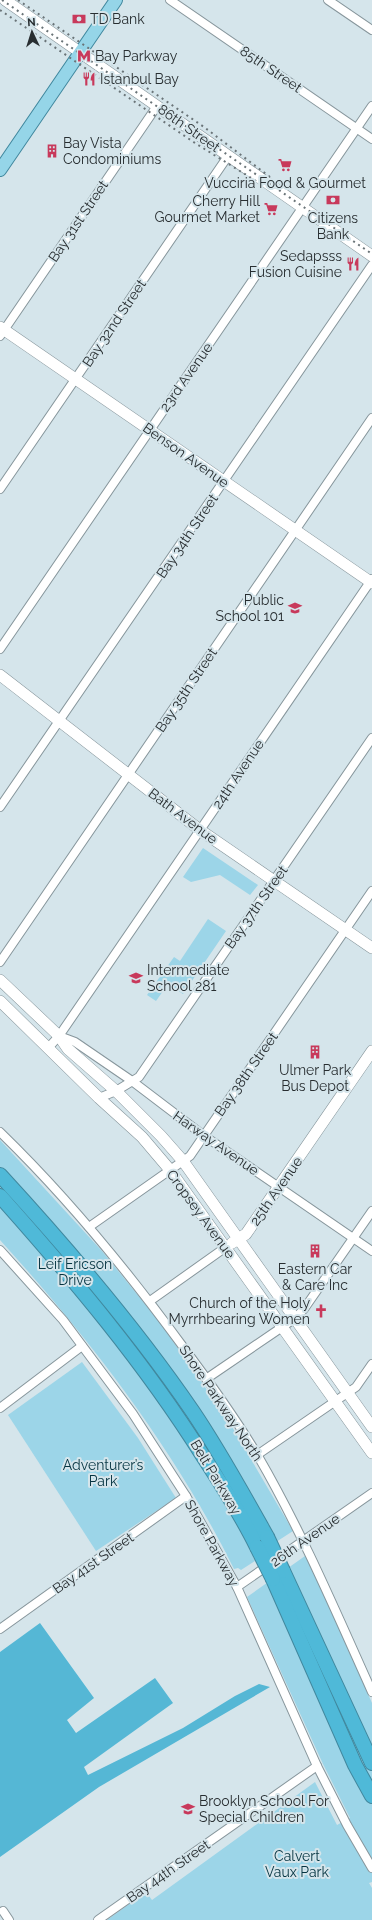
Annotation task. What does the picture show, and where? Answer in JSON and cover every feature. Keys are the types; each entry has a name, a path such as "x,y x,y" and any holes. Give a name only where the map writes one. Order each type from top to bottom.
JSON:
{"highway":[{"name":"Belt Parkway","path":"0,1175 62,1243 132,1328 194,1413 223,1460 267,1537 278,1575 347,1746 372,1796"},
{"name":"Belt Parkway","path":"0,1196 91,1302 156,1385 211,1468 257,1547 278,1575 372,1763"}],"main road":[{"name":"86th Street","path":"5,0 372,256"},
{"path":"0,170 116,0"},
{"name":"Benson Avenue","path":"1,331 150,430 371,581"},
{"name":"Bath Avenue","path":"0,674 200,830 372,948"},
{"name":"Cropsey Avenue","path":"0,980 59,1036 68,1048 116,1091 161,1136 183,1161 372,1427"},
{"name":"Cropsey Avenue","path":"0,1001 49,1047 99,1098 142,1136 170,1170 372,1453"},
{"name":"25th Avenue","path":"226,1247 246,1234 372,1051"}],"street":[{"name":"85th Street","path":"170,0 372,139"},
{"path":"328,0 372,30"},
{"name":"Bay 31st Street","path":"1,331 157,106"},
{"name":"23rd Avenue","path":"0,649 372,106"},
{"name":"Bay 32nd Street","path":"0,489 228,156"},
{"name":"Bay 34th Street","path":"0,807 60,722 372,264"},
{"name":"Bay 35th Street","path":"0,962 372,418"},
{"name":"24th Avenue","path":"49,1047 59,1036 371,581"},
{"name":"Bay 37th Street","path":"99,1098 116,1091 139,1077 372,738"},
{"name":"Bay 38th Street","path":"89,1227 190,1156 372,891"},
{"path":"0,1001 10,989"},
{"name":"Harway Avenue","path":"59,1036 75,1042 132,1081 204,1135 372,1251"},
{"name":"Shore Parkway North","path":"0,1132 21,1152 89,1227 150,1301 206,1378 257,1455 304,1540 372,1692"},
{"path":"206,1378 294,1318 304,1309 372,1211"},
{"name":"25th Avenue","path":"150,1301 226,1247"},
{"name":"Shore Parkway","path":"0,1250 63,1320 133,1414 186,1496 237,1587 317,1766 347,1825 372,1868"},
{"path":"0,1408 82,1346"},
{"path":"257,1455 356,1387 372,1364"},
{"name":"26th Avenue","path":"237,1587 372,1493"},
{"name":"Bay 41st Street","path":"0,1629 186,1496"},
{"name":"Bay 44th Street","path":"98,1920 317,1766"},
{"path":"3,1911 9,1920"}],"green space":[{"path":"203,848 258,885 250,895 220,875 191,882 183,877"},
{"path":"208,919 226,931 183,994 168,984 156,1001 147,995 174,957 180,961"},
{"name":"Leif Ericson Drive","path":"0,1140 102,1251 158,1320 228,1420 293,1531 253,1557 255,1561 241,1570 238,1568 234,1569 185,1480 128,1396 66,1316 0,1240"},
{"name":"Adventurer’s Park","path":"82,1362 138,1438 176,1498 96,1551 8,1415"},
{"name":"Calvert Vaux Park","path":"305,1556 308,1559 372,1703 372,1882 369,1883 372,1888 372,1920 107,1920 146,1892 152,1900 315,1782 337,1825 350,1818 323,1764 247,1597"}],"shaded area":[{"path":"40,1623 94,1698 67,1720 76,1733 155,1678 173,1703 84,1767 88,1775 183,1728 235,1696 259,1684 270,1687 99,1787 0,1857 0,1652"}],"railway":[{"path":"2,0 372,254"},
{"path":"18,0 204,127 270,177"},
{"path":"0,10 195,143 264,186"}],"place":[{"name":"TD Bank","path":"79,19"},
{"name":"Bay Parkway","path":"84,56"},
{"name":"Istanbul Bay","path":"89,79"},
{"name":"Bay Vista Condominiums","path":"52,151"},
{"name":"Vucciria Food & Gourmet","path":"285,165"},
{"name":"Citizens Bank","path":"333,200"},
{"name":"Cherry Hill Gourmet Market","path":"271,209"},
{"name":"Sedapsss Fusion Cuisine","path":"353,264"},
{"name":"Public School 101","path":"295,608"},
{"name":"Intermediate School 281","path":"136,978"},
{"name":"Ulmer Park Bus Depot","path":"315,1052"},
{"name":"Eastern Car & Care Inc","path":"315,1251"},
{"name":"Church of the Holy Myrrhbearing Women","path":"321,1311"},
{"name":"Brooklyn School For Special Children","path":"188,1809"}]}
